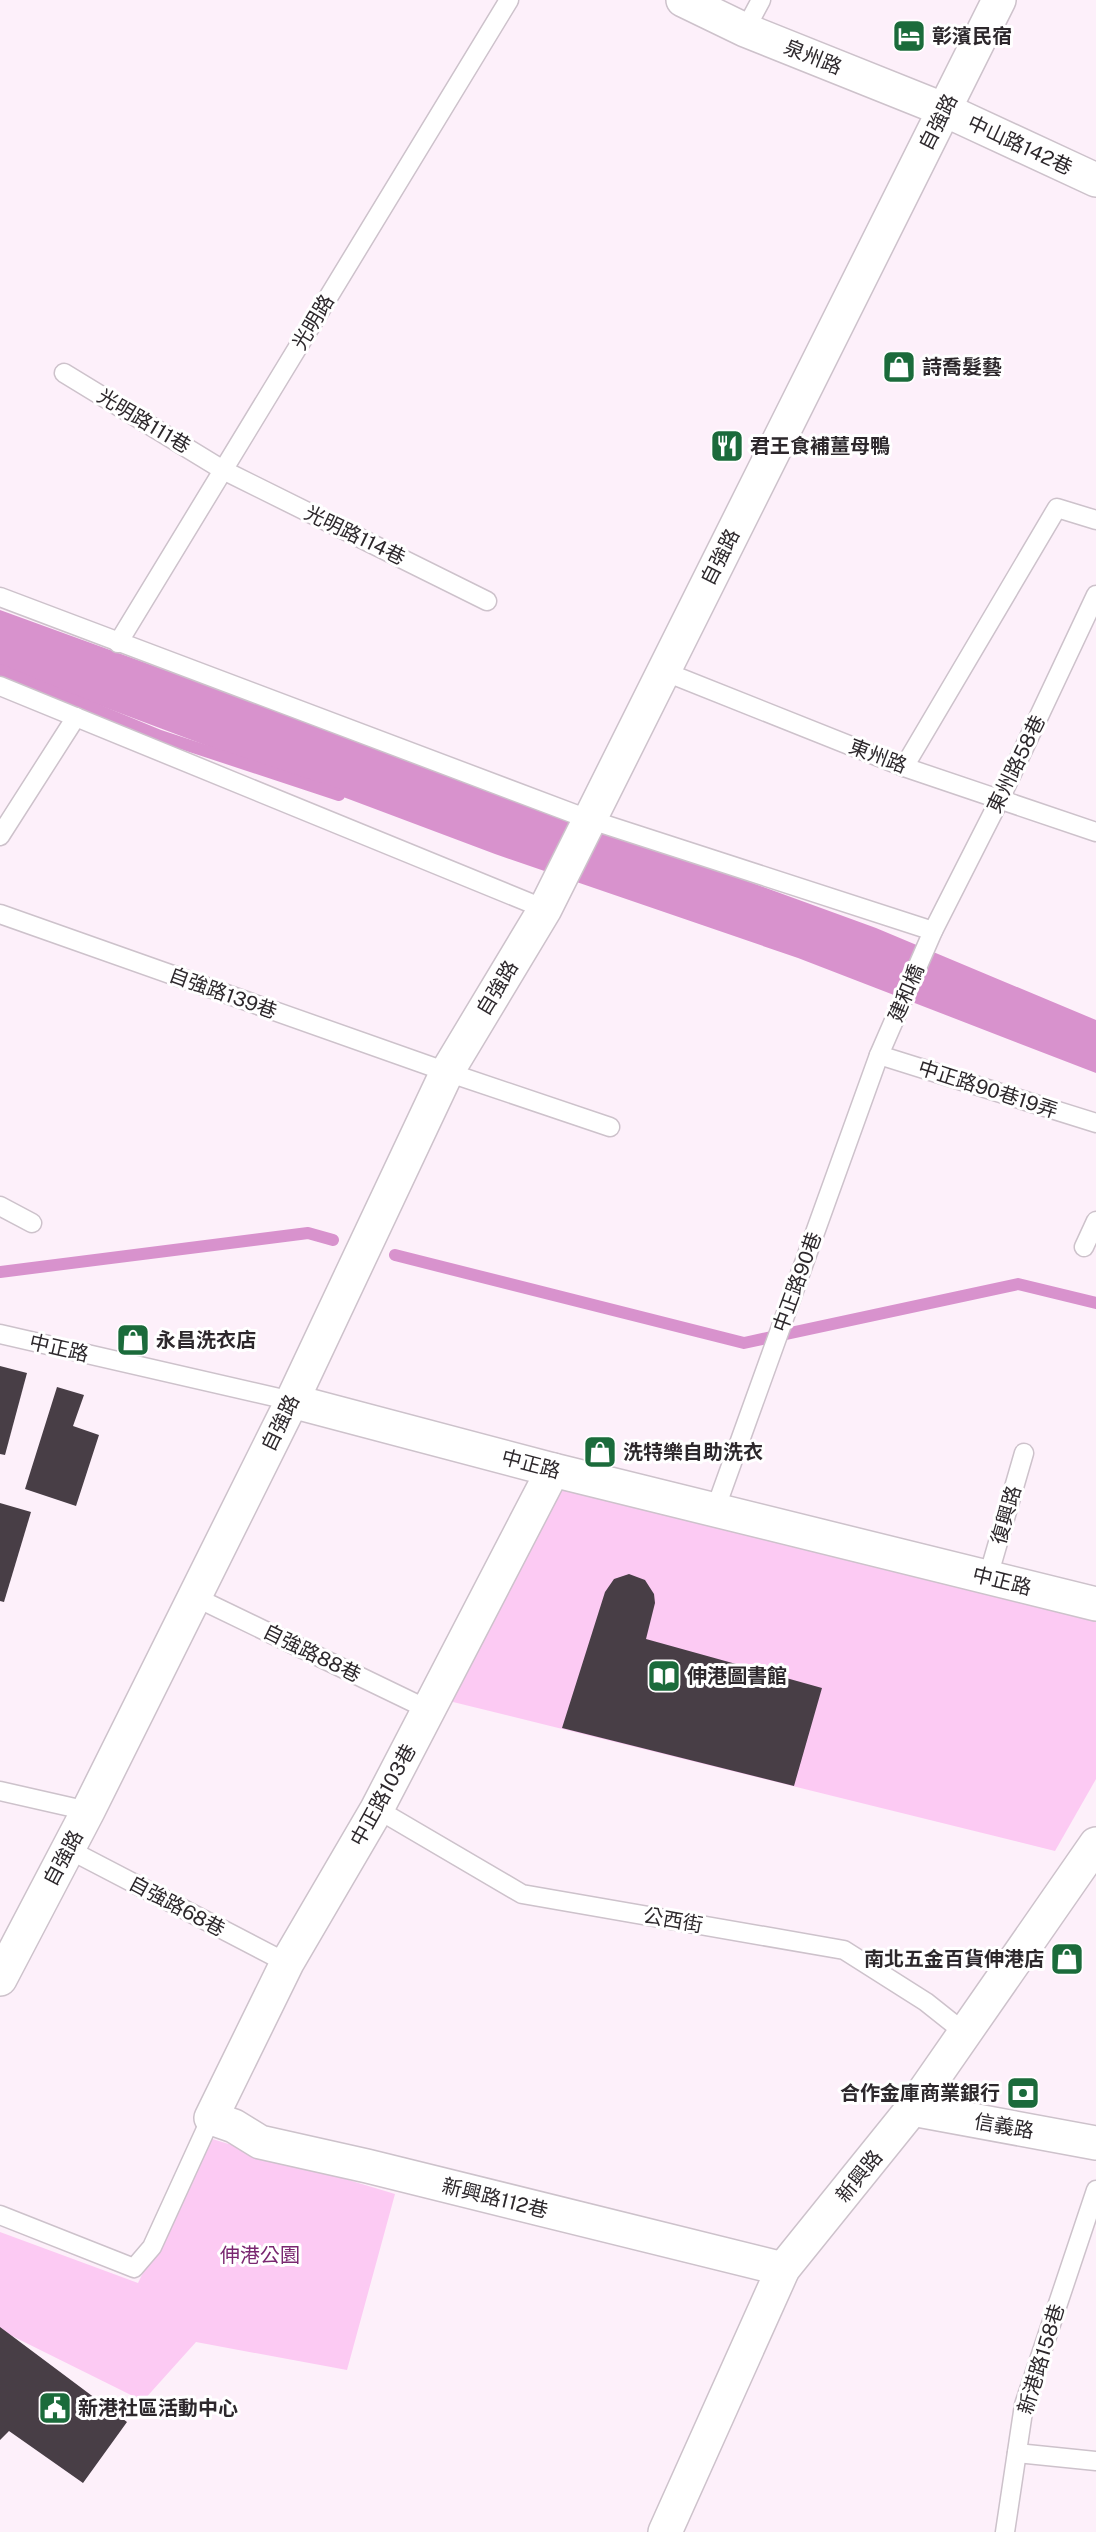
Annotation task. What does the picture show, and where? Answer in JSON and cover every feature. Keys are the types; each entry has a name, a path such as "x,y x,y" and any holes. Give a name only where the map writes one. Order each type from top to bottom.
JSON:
{"street":[{"name":"泉州路","path":"683,0 745,30 945,110"},
{"name":"自強路","path":"0,1979 88,1811 292,1401 447,1072 545,909 999,0"},
{"name":"中山路142巷","path":"945,110 1096,180"},
{"name":"中正路","path":"292,1401 553,1470 1096,1604"},
{"name":"中正路103巷","path":"211,2118 287,1963 377,1809 553,1470"},
{"name":"新興路","path":"665,2532 783,2270 912,2109 1096,1844"},
{"name":"信義路","path":"912,2109 1096,2143"},
{"name":"新興路112巷","path":"211,2118 234,2126 260,2142 367,2166 783,2270"}],"lane":[{"name":"光明路","path":"118,643 509,0"},
{"path":"745,30 760,0"},
{"name":"光明路111巷","path":"64,373 223,470"},
{"name":"光明路114巷","path":"223,470 487,600"},
{"path":"904,767 1057,508 1096,520"},
{"name":"東州路58巷","path":"933,931 1000,799 1096,595"},
{"path":"0,597 588,819 933,931"},
{"name":"東州路","path":"663,671 904,767 1096,832"},
{"path":"0,686 545,909"},
{"path":"0,836 76,717"},
{"name":"自強路139巷","path":"0,914 447,1072 610,1127"},
{"name":"建和橋","path":"879,1055 933,931"},
{"name":"中正路90巷19弄","path":"879,1055 1096,1123"},
{"name":"中正路90巷","path":"715,1510 879,1055"},
{"path":"0,1206 32,1223"},
{"path":"1084,1247 1096,1221"},
{"name":"中正路","path":"0,1334 292,1401"},
{"name":"復興路","path":"988,1577 1024,1453"},
{"name":"自強路88巷","path":"195,1597 429,1710"},
{"path":"0,1791 88,1811"},
{"name":"公西街","path":"377,1809 522,1894 844,1950 926,2002 965,2033"},
{"name":"自強路68巷","path":"68,1849 287,1963"},
{"path":"0,2215 134,2268 152,2247 211,2118"},
{"name":"新港路158巷","path":"1005,2532 1024,2405 1096,2190"},
{"path":"1017,2453 1096,2461"}],"green space":[{"path":"558,1484 1096,1617 1096,1779 1055,1851 449,1701"},
{"name":"伸港公園","path":"209,2138 395,2194 347,2370 196,2342 143,2401 0,2330 0,2232 138,2283"}],"shaded area":[{"path":"0,610 876,928 1096,1020 1096,1073 798,958 495,854 0,668"}],"building":[{"path":"0,1366 27,1373 5,1455 0,1454"},
{"path":"57,1387 84,1395 73,1426 99,1435 76,1506 25,1489"},
{"path":"0,1503 31,1512 4,1602 0,1601"},
{"path":"629,1574 645,1580 654,1594 655,1603 646,1639 822,1688 794,1786 562,1728 605,1592 614,1579"},
{"name":"新港社區活動中心","path":"0,2327 127,2422 83,2483 9,2431 0,2440"}],"waterway":[{"path":"0,670 160,736 339,795"},
{"path":"0,1272 308,1233 333,1240"},
{"path":"395,1255 744,1343 1018,1284 1096,1303"}],"place":[{"name":"彰濱民宿","path":"909,36"},
{"name":"詩喬髮藝","path":"899,367"},
{"name":"君王食補薑母鴨","path":"727,446"},
{"name":"永昌洗衣店","path":"133,1340"},
{"name":"洗特樂自助洗衣","path":"600,1452"},
{"name":"伸港圖書館","path":"664,1676"},
{"name":"南北五金百貨伸港店","path":"1067,1959"},
{"name":"合作金庫商業銀行","path":"1023,2093"},
{"name":"新港社區活動中心","path":"55,2408"}]}
